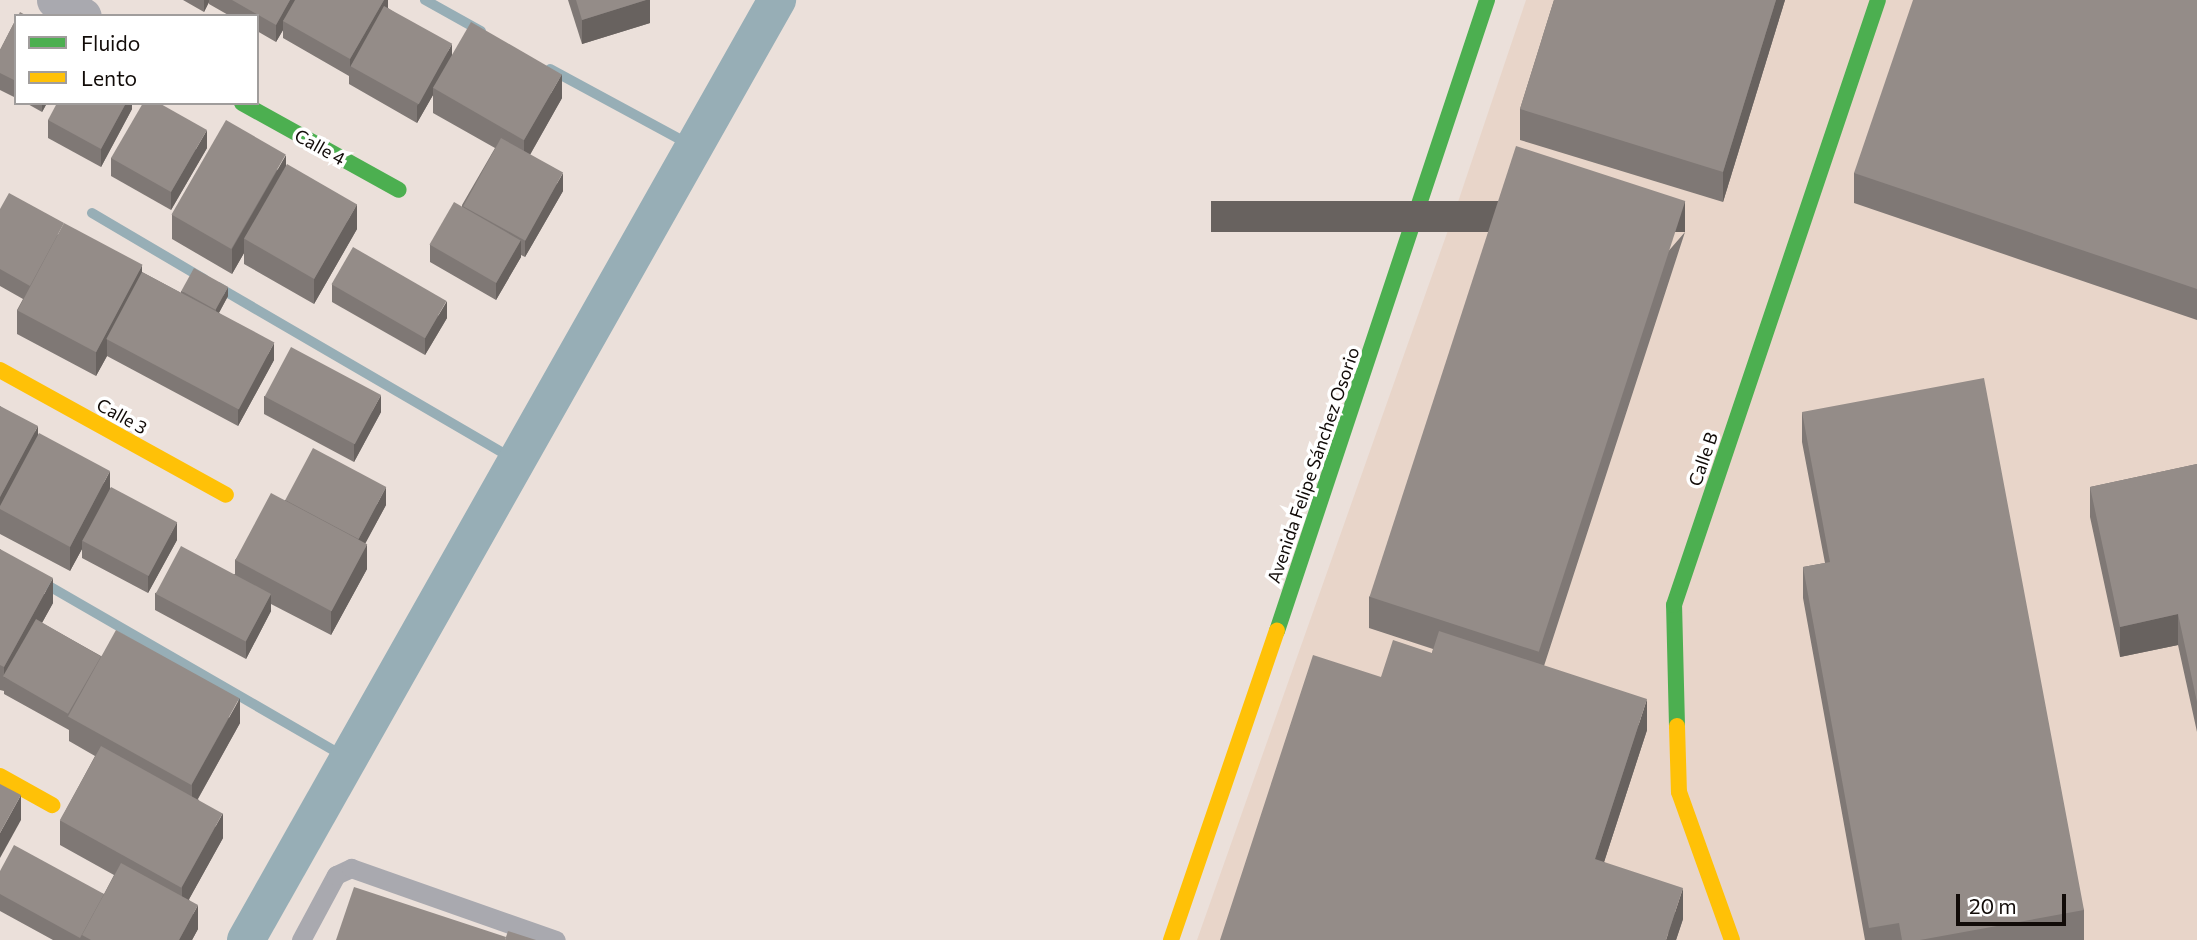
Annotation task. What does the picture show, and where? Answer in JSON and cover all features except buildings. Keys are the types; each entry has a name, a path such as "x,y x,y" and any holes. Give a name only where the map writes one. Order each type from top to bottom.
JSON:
{"street":[{"path":"55,0 80,14"},
{"name":"Avenida Felipe Sánchez Osorio","path":"1171,940 1336,457 1487,0"},
{"name":"Calle B","path":"1732,940 1679,792 1674,605 1878,0"},
{"name":"Calle 4","path":"246,105 399,190"},
{"name":"Calle 3","path":"0,370 226,495"},
{"path":"0,776 52,805"}],"lane":[{"path":"301,940 335,875 351,868 556,940"}],"shaded area":[{"path":"1526,0 2197,0 2197,940 1197,940 1458,202"}],"waterway":[{"path":"425,0 481,31"},
{"path":"246,940 777,0"},
{"path":"550,69 694,147"},
{"path":"92,213 204,279"},
{"path":"218,287 517,461"},
{"path":"42,582 348,759"}],"traffic: fast":[{"path":"1277,631 1487,0"},
{"path":"1677,726 1674,605 1878,0"},
{"path":"246,105 399,190"}],"traffic: slow":[{"path":"0,370 226,495"},
{"path":"1171,940 1277,631"},
{"path":"1677,726 1679,792 1732,940"},
{"path":"0,776 52,805"}]}
